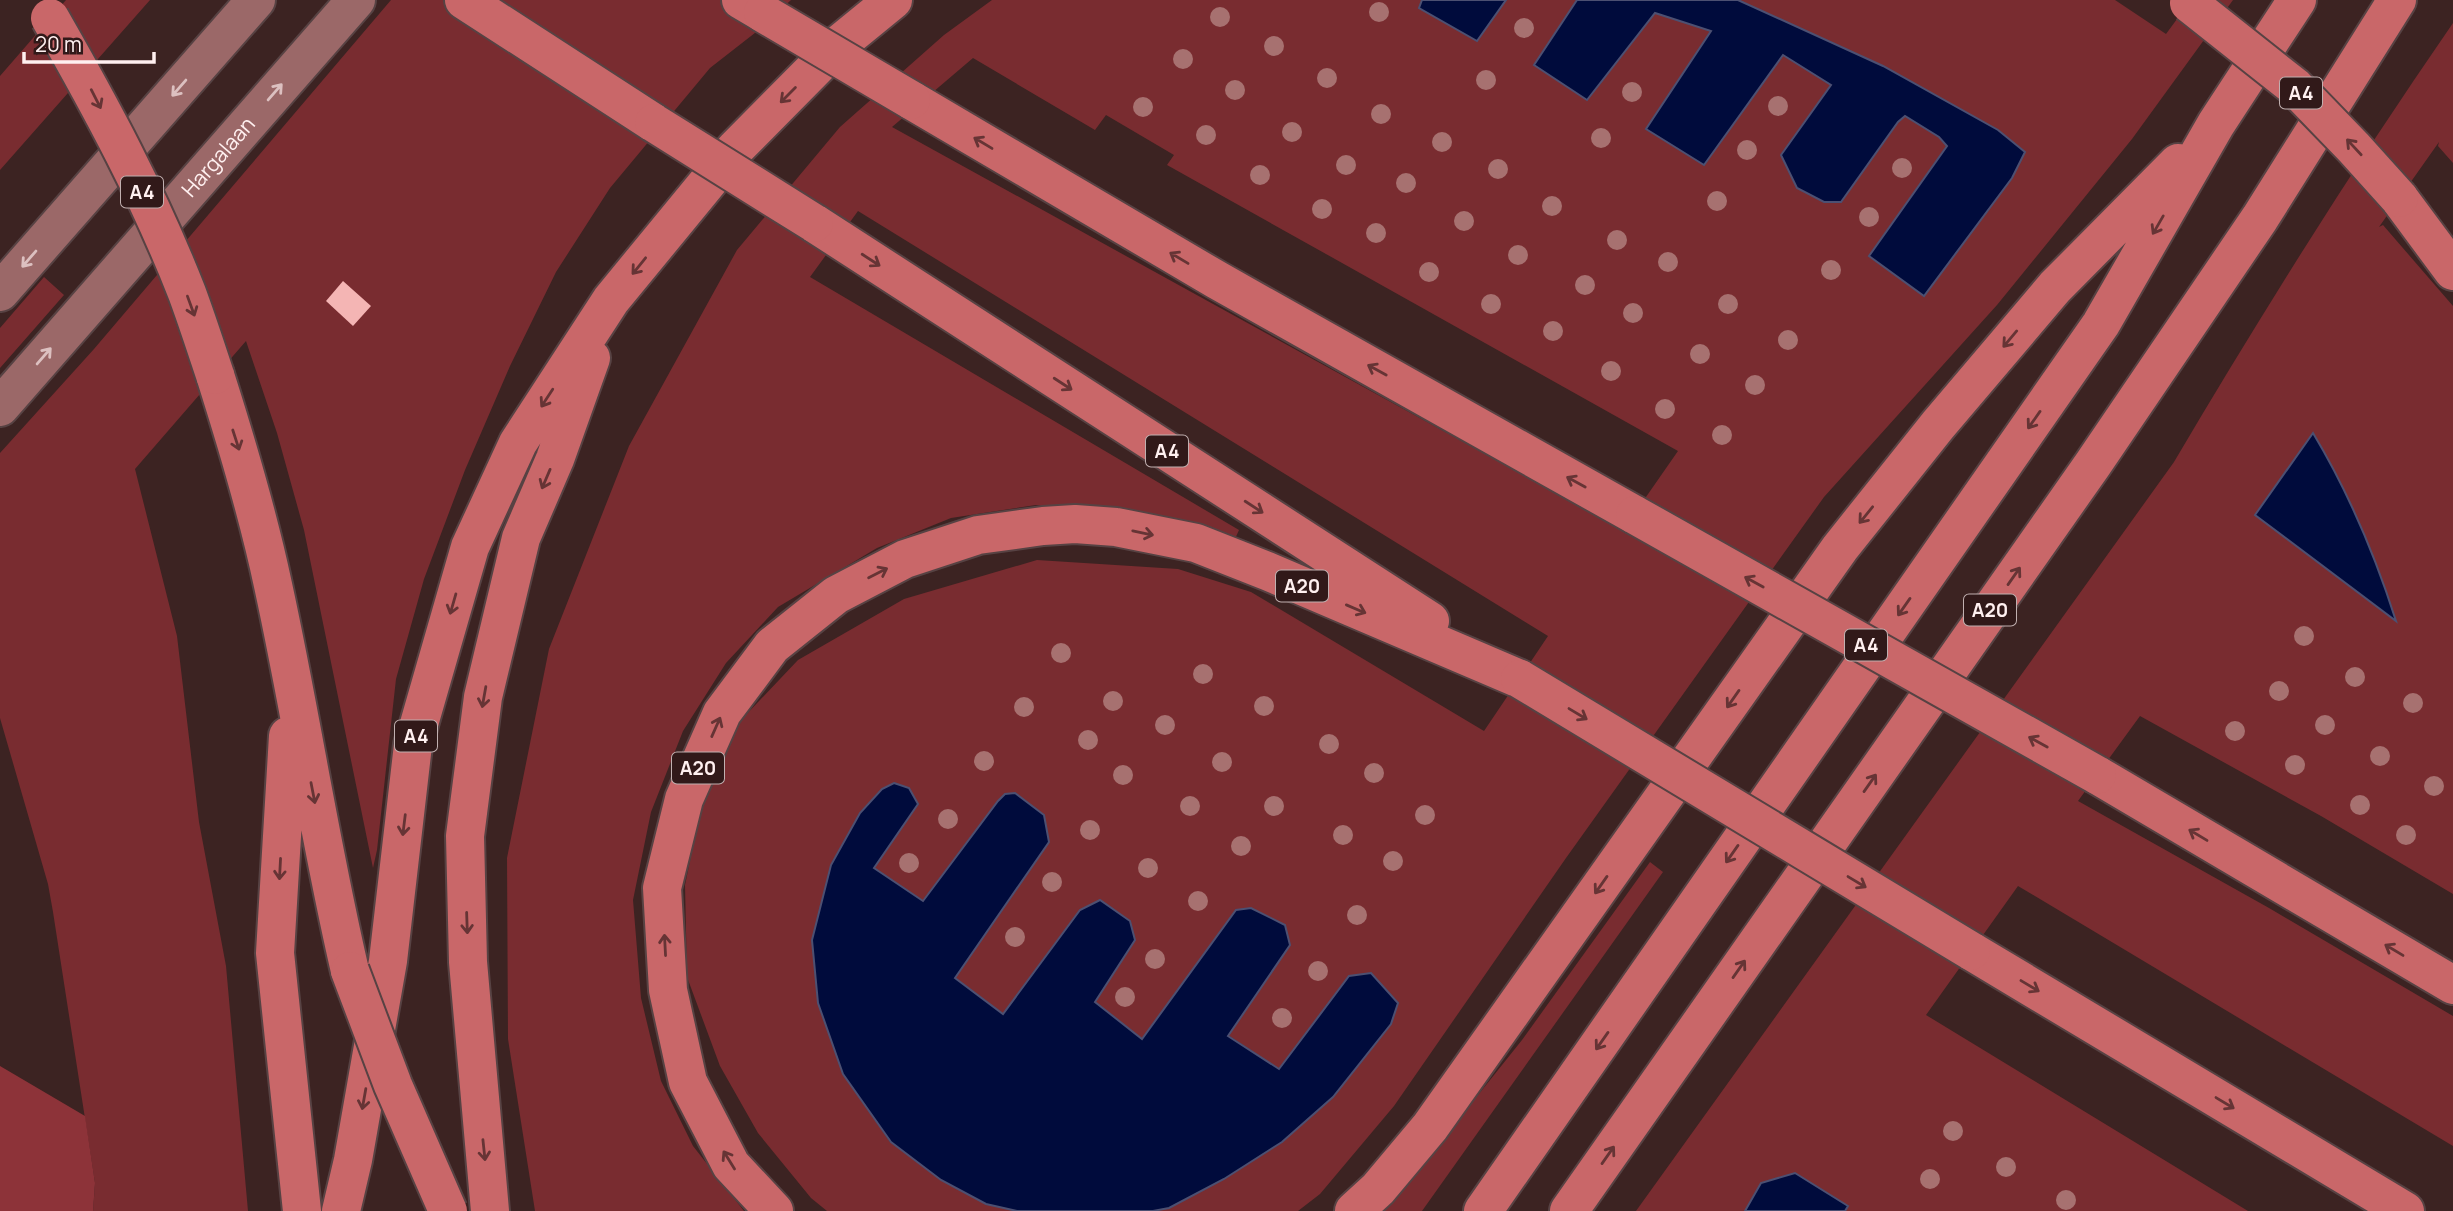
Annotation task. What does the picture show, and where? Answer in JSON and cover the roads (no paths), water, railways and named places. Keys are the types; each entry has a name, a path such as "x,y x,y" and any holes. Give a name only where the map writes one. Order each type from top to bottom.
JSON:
{"highway":[{"name":"A4","path":"464,0 1520,679 2405,1211"},
{"name":"A4","path":"341,1211 353,1160 387,961 413,745 470,547 518,443 611,300 735,149 838,45 893,0"},
{"path":"1483,1211 2101,324 2216,124 2297,0"},
{"name":"A20","path":"1569,1211 2093,464 2259,218 2397,0"},
{"name":"A4","path":"2187,2 2295,87 2399,198 2453,271"},
{"name":"A4","path":"752,6 1217,280 2097,775 2453,985"},
{"name":"A4","path":"44,9 88,84 130,166 186,293 215,374 257,516 292,678 332,896 351,971 393,1085 448,1211"},
{"path":"1354,1211 1378,1189 1430,1127 1840,548 1938,425 2055,287 2216,124"},
{"name":"A4","path":"491,1211 468,962 465,836 483,697 521,538 555,459 611,300"},
{"name":"A20","path":"774,1211 731,1165 688,1083 668,990 662,888 684,799 722,713 772,646 836,595 905,559 978,535 1054,525 1116,527 1196,543 1520,679"},
{"name":"A4","path":"292,678 275,953 302,1211"}],"main road":[{"path":"0,292 256,0"},
{"name":"Hargalaan","path":"0,407 356,0"}]}
